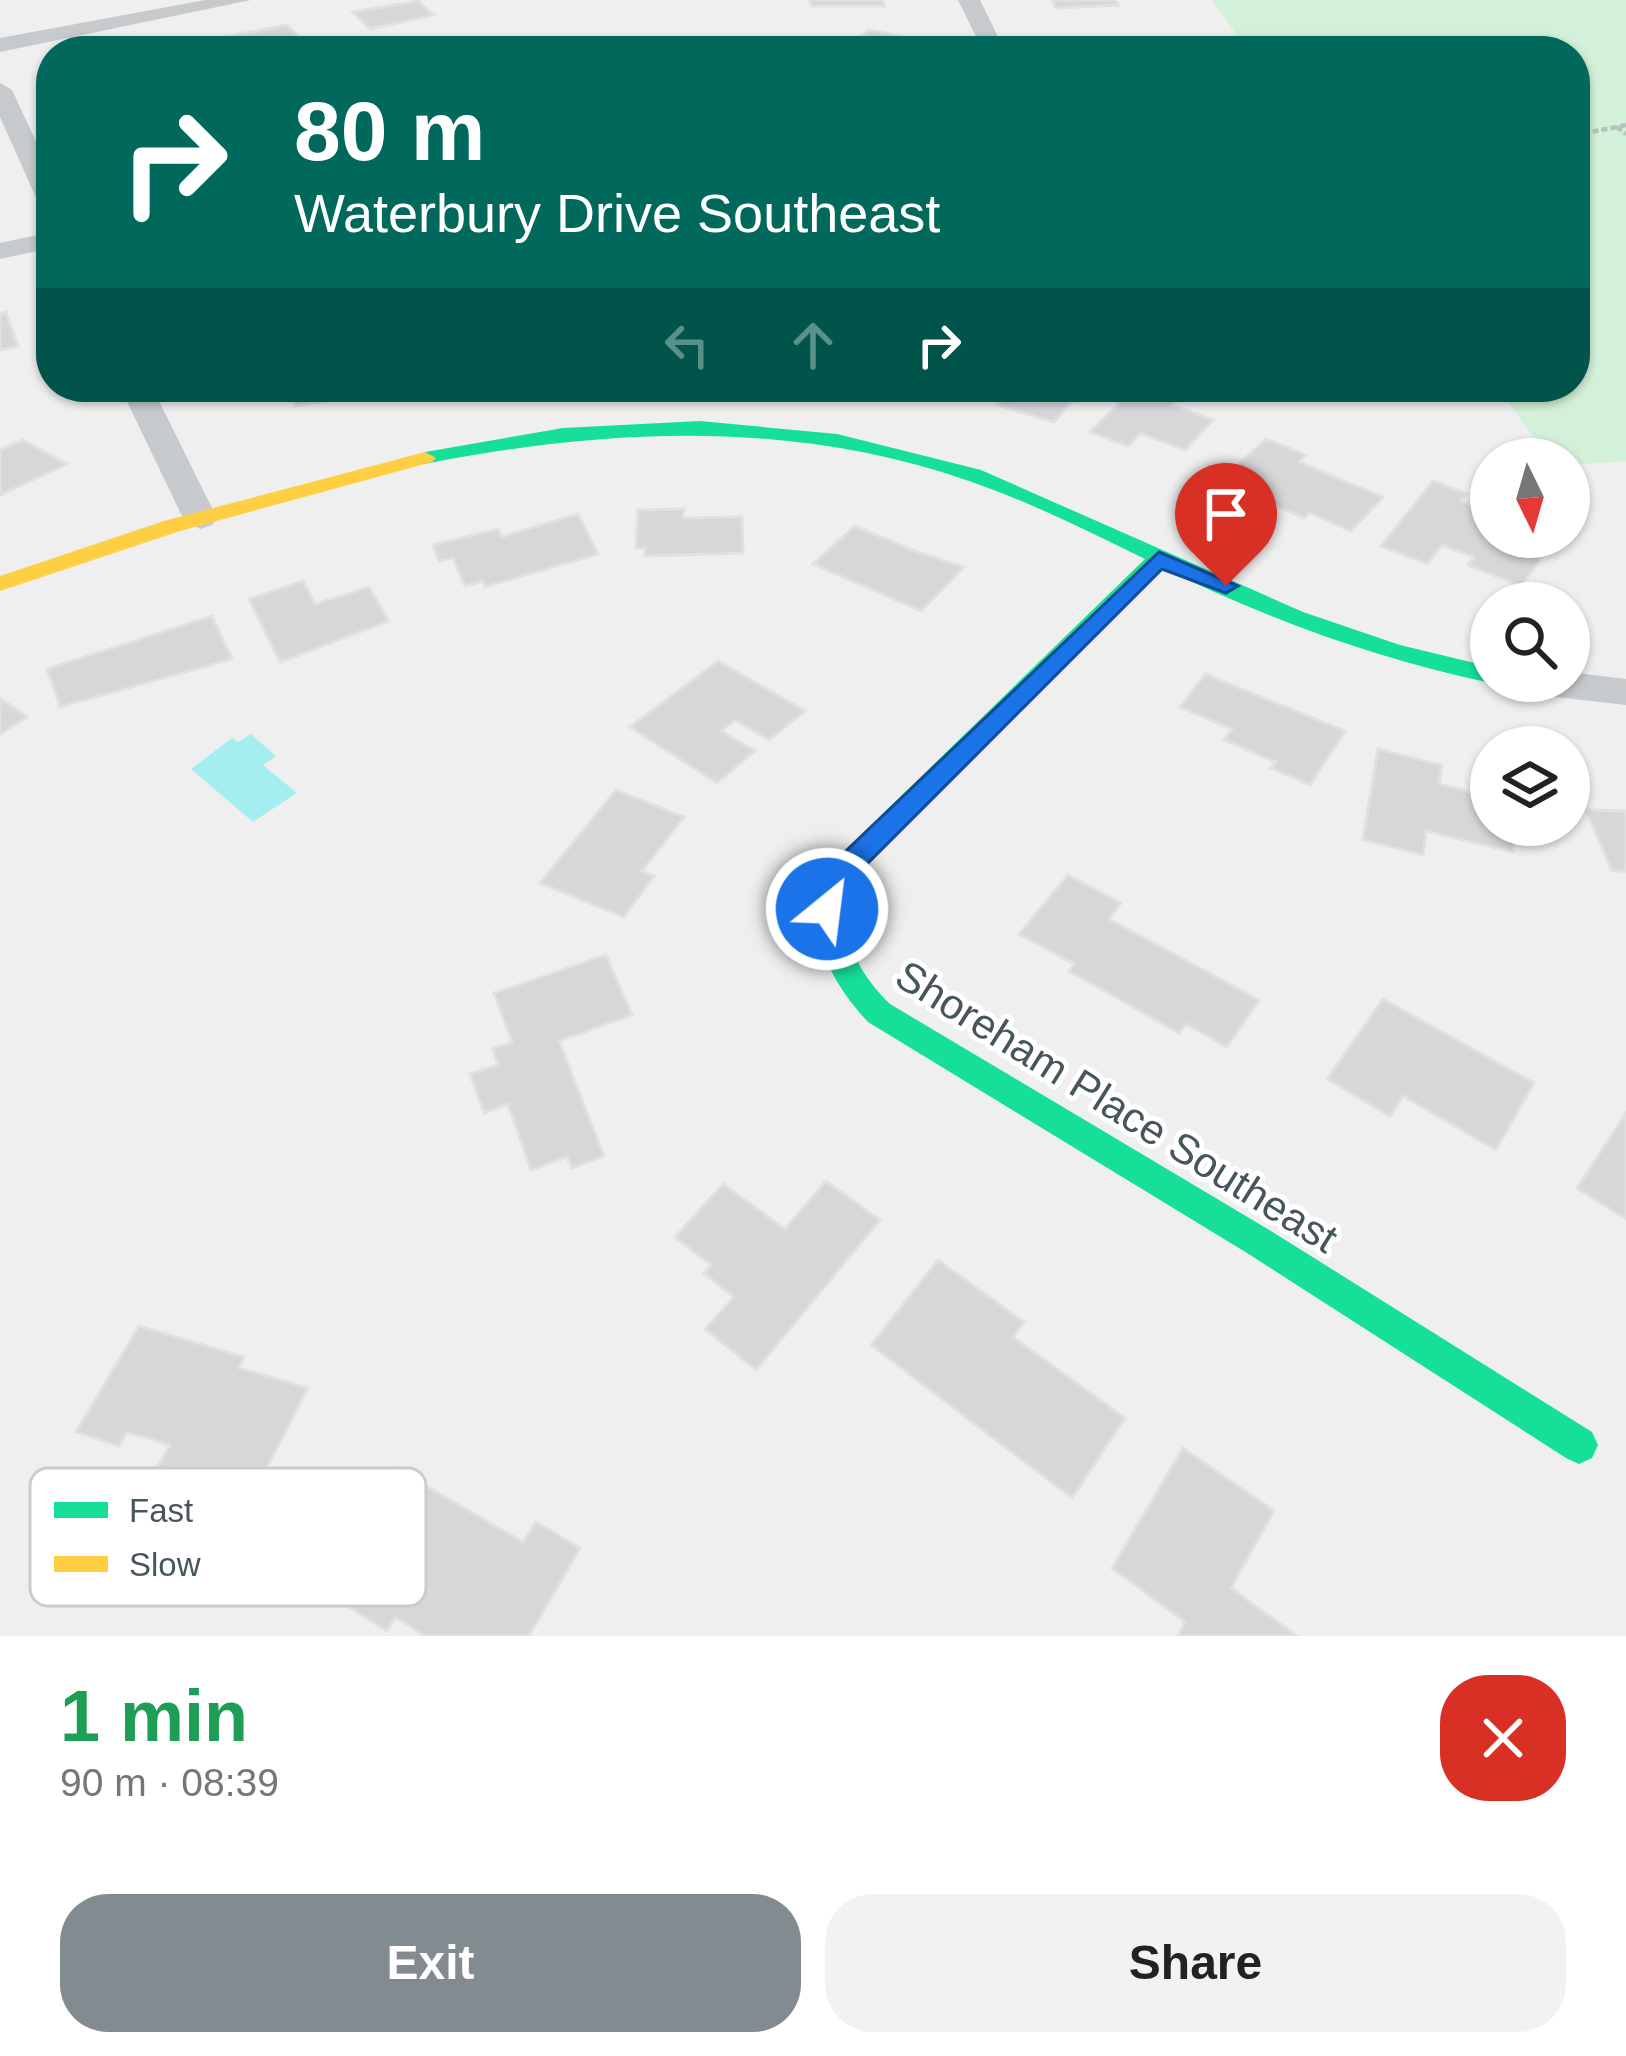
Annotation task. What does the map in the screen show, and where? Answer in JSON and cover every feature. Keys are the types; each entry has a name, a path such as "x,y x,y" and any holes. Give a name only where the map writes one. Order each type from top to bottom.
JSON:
{"street":[{"path":"48,36 240,0"},
{"path":"969,0 987,36"},
{"path":"0,45 36,38"},
{"path":"0,90 36,169"},
{"path":"0,251 36,243"},
{"path":"143,402 200,518"},
{"path":"0,584 200,518 477,443 619,426 710,426 834,440 974,475 1159,559 1363,642 1470,670"},
{"name":"Shoreham Place Southeast","path":"1159,559 839,874 827,909 829,948 841,974 879,1013 1259,1242 1579,1445"},
{"path":"1590,688 1626,692"}],"path":[{"path":"1590,132 1626,130"}],"green space":[{"path":"1211,0 1626,0 1626,461 1590,464 1590,438 1535,438 1508,402 1590,402 1590,36 1238,36"}],"water":[{"path":"251,734 276,756 263,765 297,793 253,822 191,769 232,738 238,742"}],"building":[{"path":"810,0 882,0 884,6 811,6"},
{"path":"1052,0 1115,0 1118,5 1056,8"},
{"path":"418,1 434,15 370,29 353,12"},
{"path":"287,25 298,36 231,36"},
{"path":"869,30 897,36 862,36"},
{"path":"6,312 18,346 0,350 0,314"},
{"path":"999,402 1071,402 1054,422 997,405"},
{"path":"1121,402 1175,402 1172,405 1213,420 1185,450 1140,433 1128,446 1090,432"},
{"path":"1266,439 1306,455 1299,462 1383,497 1351,531 1310,513 1304,518 1219,482"},
{"path":"23,440 67,464 0,495 0,450"},
{"path":"1433,481 1467,494 1461,501 1470,505 1470,556 1442,545 1427,564 1381,546"},
{"path":"684,509 683,518 742,517 743,553 645,556 646,548 636,548 638,510"},
{"path":"578,514 598,554 485,587 483,581 465,586 453,558 439,561 433,545 498,529 501,537"},
{"path":"855,526 964,567 921,611 813,564"},
{"path":"1473,558 1541,558 1524,582 1511,582 1468,565"},
{"path":"303,581 315,604 369,587 389,621 280,662 249,599"},
{"path":"212,616 232,659 60,707 47,669"},
{"path":"718,661 805,711 769,740 735,720 721,731 755,751 717,783 630,727"},
{"path":"1205,674 1345,731 1310,785 1271,768 1276,762 1224,740 1232,729 1180,707"},
{"path":"0,698 27,717 0,734"},
{"path":"1378,749 1442,765 1439,784 1470,792 1470,842 1426,831 1423,855 1363,840"},
{"path":"616,790 684,817 642,871 654,876 624,917 540,883"},
{"path":"1590,810 1626,811 1626,871 1612,871"},
{"path":"1068,875 1121,903 1109,919 1259,1000 1227,1047 1186,1024 1179,1033 1069,971 1074,964 1019,934"},
{"path":"606,955 632,1015 559,1041 604,1156 572,1168 567,1157 531,1170 508,1104 484,1113 470,1074 498,1065 493,1049 512,1042 494,993"},
{"path":"1383,999 1534,1083 1496,1150 1403,1096 1390,1116 1327,1079"},
{"path":"1626,1113 1626,1219 1577,1188"},
{"path":"826,1181 880,1220 756,1370 705,1329 734,1297 704,1273 711,1265 675,1237 723,1184 785,1229"},
{"path":"938,1260 1024,1322 1013,1337 1125,1418 1072,1498 871,1345"},
{"path":"139,1326 244,1357 239,1368 308,1388 267,1468 157,1468 170,1445 127,1432 119,1446 76,1432"},
{"path":"1183,1448 1274,1511 1231,1588 1297,1636 1178,1636 1185,1622 1112,1568"},
{"path":"426,1486 523,1542 536,1522 580,1548 529,1636 425,1636 395,1617 387,1631 347,1606 426,1606"}],"traffic: fast":[{"path":"425,458 563,434 632,429 769,431 837,440 973,475 1039,500 1295,617 1470,671"},
{"path":"1159,559 839,874 831,915 842,966 879,1013 1259,1242 1579,1445"}],"traffic: slow":[{"path":"0,584 172,526 425,458"}],"route":[{"path":"827,909 839,874 1159,559 1226,586"}]}
